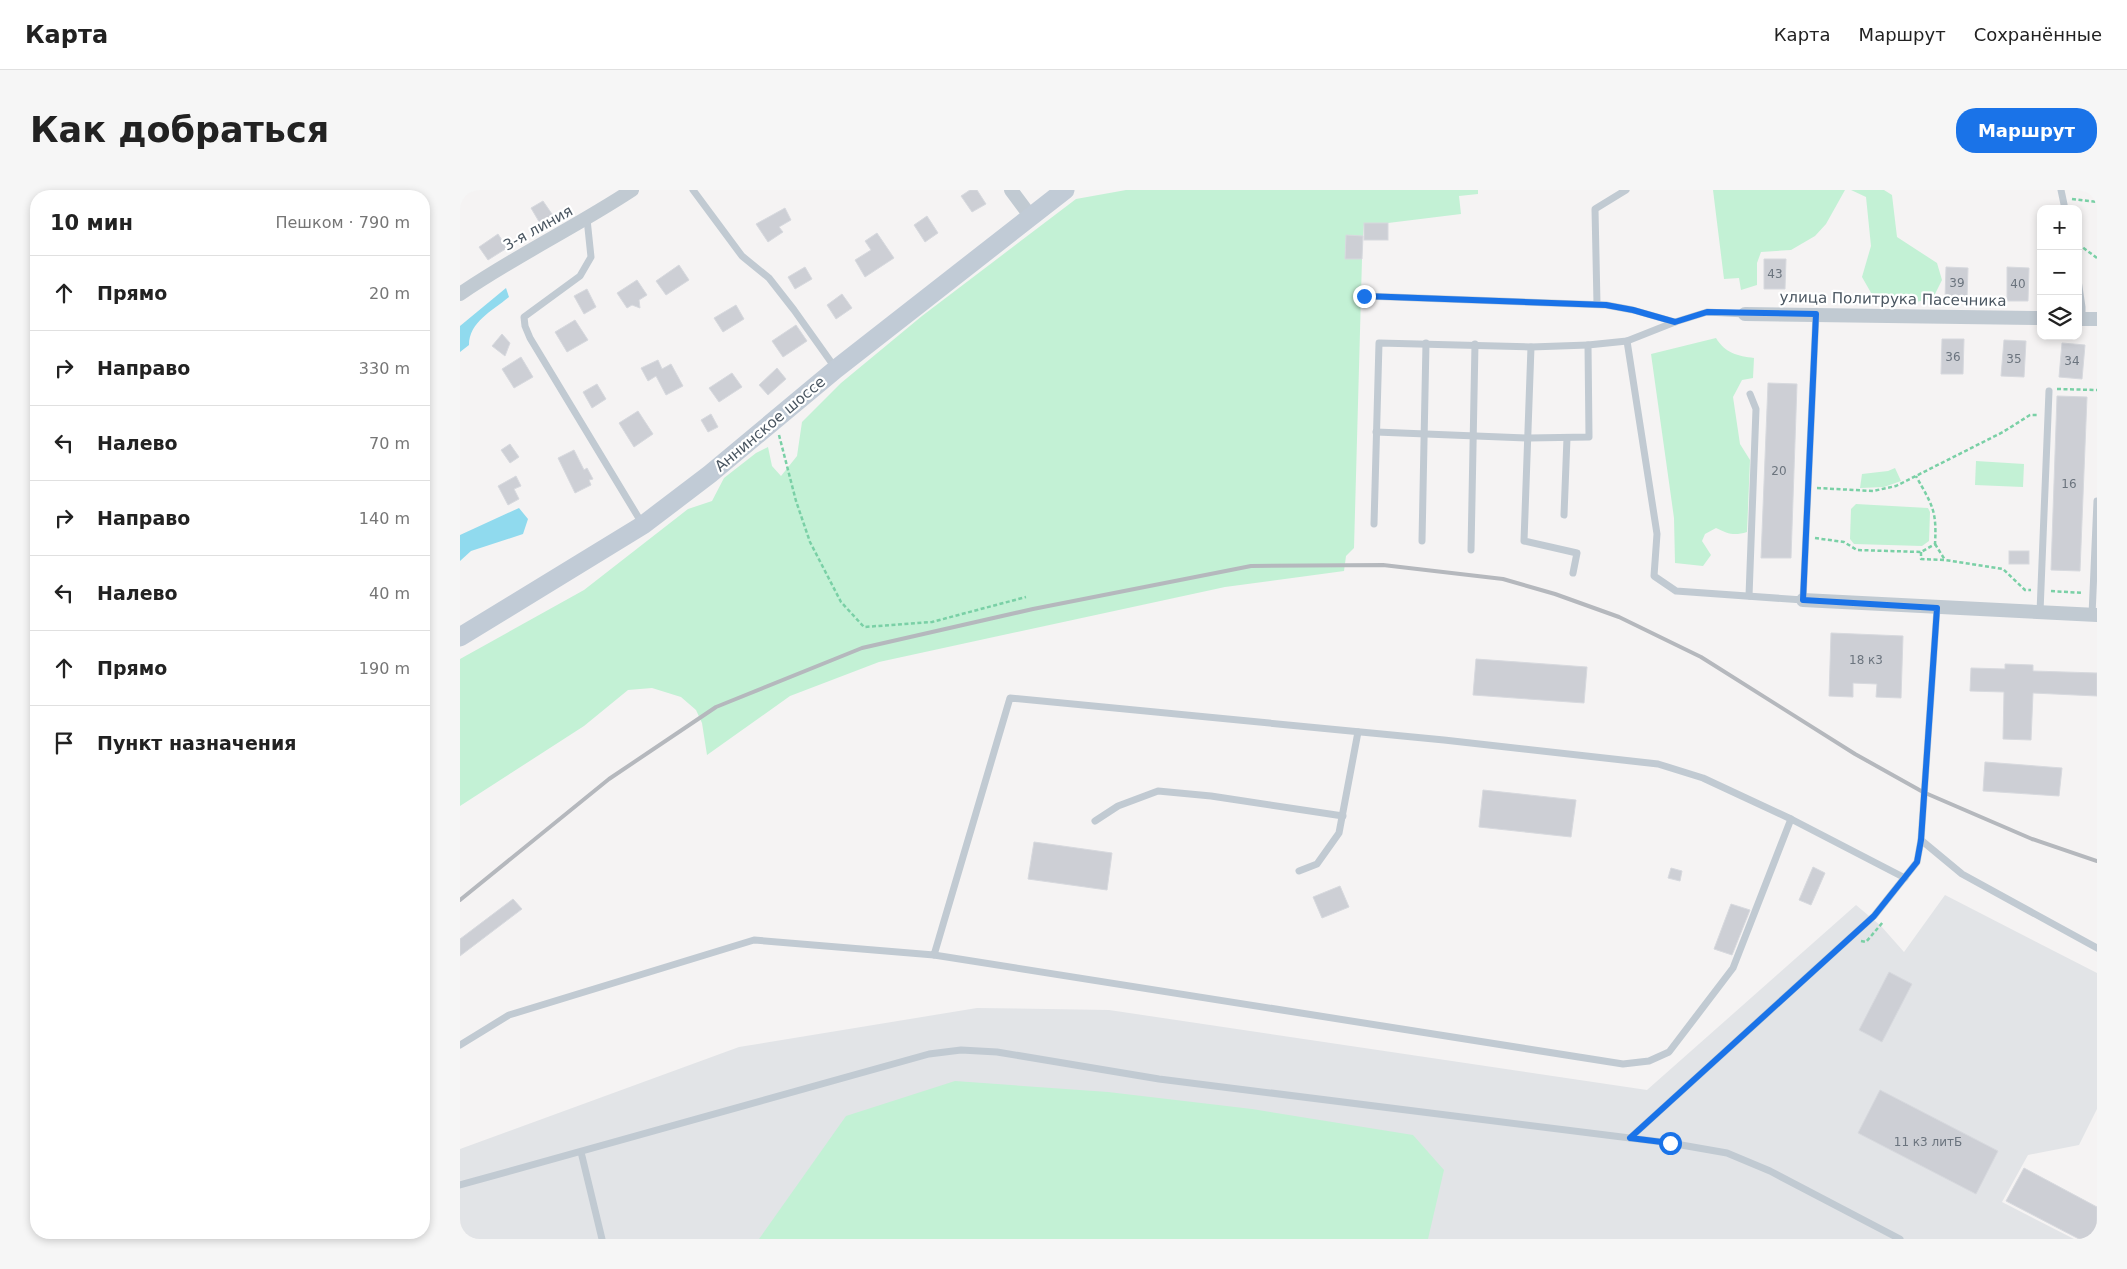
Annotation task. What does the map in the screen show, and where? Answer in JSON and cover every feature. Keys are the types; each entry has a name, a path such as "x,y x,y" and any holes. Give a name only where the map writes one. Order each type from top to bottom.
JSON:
{"main road":[{"name":"Аннинское шоссе","path":"460,638 643,525 774,422 836,369 1066,190"}],"street":[{"name":"3-я линия","path":"460,294 545,240 586,219 632,190"},
{"path":"1011,190 1031,217"},
{"name":"улица Политрука Пасечника","path":"1745,314 2037,318"},
{"path":"2082,319 2097,319"},
{"path":"1803,600 2095,615"}],"lane":[{"path":"693,190 742,256 769,278 836,369"},
{"path":"1596,304 1595,209 1626,190"},
{"path":"2061,190 2064,205"},
{"path":"586,219 591,257 580,276 524,317 525,326 530,338 643,525"},
{"path":"1364,296 1596,304 1633,310 1675,322"},
{"path":"1374,524 1378,342 1531,346 1588,345 1627,341 1675,322 1707,312 1745,314"},
{"path":"1627,341 1657,534 1654,576 1676,590 1803,600 1816,314"},
{"path":"1422,541 1426,343"},
{"path":"1471,550 1475,344"},
{"path":"1376,432 1473,434 1529,438 1589,437 1588,345"},
{"path":"1531,346 1524,542 1577,553 1574,573"},
{"path":"2040,613 2049,391"},
{"path":"1749,596 1756,409 1750,394"},
{"path":"1564,514 1568,438"},
{"path":"2095,615 2093,593 2097,501"},
{"path":"1630,1138 1874,916 1917,862 1921,840 1937,608"},
{"path":"934,955 1010,698 1658,764 1703,778 1791,819 1905,878"},
{"path":"1299,871 1317,864 1339,833 1358,732"},
{"path":"1095,821 1118,806 1158,792 1211,796 1343,816"},
{"path":"460,1045 509,1015 754,940 934,955 1622,1064 1649,1061 1669,1052 1732,968 1791,819"},
{"path":"1921,840 1962,874 2097,948"},
{"path":"460,1185 929,1054 961,1050 997,1052 1159,1079 1630,1138 1727,1153 1770,1171 1900,1239"},
{"path":"581,1152 602,1239"}],"path":[{"path":"2063,198 2097,202"},
{"path":"2082,247 2097,258"},
{"path":"2049,391 2054,388 2097,390"},
{"path":"1808,488 1860,491 1883,490 1916,476 2003,432 2030,415 2048,416"},
{"path":"774,422 810,542 841,602 864,628 932,622 1026,597"},
{"path":"1916,476 1932,505 1936,518 1935,544 1945,560"},
{"path":"1806,537 1844,542 1857,550 1921,552 1935,544"},
{"path":"1921,552 1921,559 1945,560 2003,569 2025,590 2093,593"}],"shaded area":[{"path":"1945,895 2097,973 2097,1109 2079,1145 2028,1155 2002,1202 2074,1239 460,1239 460,1149 739,1047 977,1008 1109,1010 1647,1090 1856,905 1881,926 1904,952"}],"green space":[{"path":"1126,190 1478,190 1478,194 1459,196 1461,214 1364,224 1363,236 1346,236 1345,259 1362,259 1354,548 1346,556 1344,571 1225,587 879,662 790,696 707,755 702,723 696,710 681,697 652,688 628,690 584,726 460,806 460,659 584,590 688,509 712,501 724,478 756,453 768,447 772,466 781,476 797,456 802,422 841,383 922,316 1076,199"},
{"path":"1713,190 1845,190 1826,224 1815,236 1791,250 1761,252 1757,263 1757,285 1741,290 1739,278 1724,279"},
{"path":"1851,190 1884,190 1892,195 1897,237 1937,263 1942,280 1933,298 1908,304 1874,298 1862,277 1871,246 1866,197"},
{"path":"1716,338 1723,347 1732,353 1754,358 1753,378 1742,380 1733,397 1740,444 1750,460 1747,532 1731,534 1716,528 1705,534 1702,541 1711,555 1703,566 1675,563 1674,518 1651,354"},
{"path":"1976,461 2024,464 2023,487 1975,485"},
{"path":"1895,468 1901,481 1884,487 1860,488 1862,474 1888,471"},
{"path":"1856,504 1928,508 1930,512 1929,541 1922,546 1854,544 1850,539 1851,509"},
{"path":"955,1081 1108,1092 1252,1109 1413,1135 1444,1170 1428,1239 759,1239 846,1116"}],"water":[{"path":"506,288 509,297 477,323 470,337 469,345 460,352 460,326"},
{"path":"519,508 528,519 523,534 471,551 460,561 460,535"}],"building":[{"path":"970,190 977,190 986,204 972,212 961,196"},
{"path":"543,201 554,217 541,225 531,208"},
{"path":"785,208 791,220 779,227 783,232 768,242 756,224"},
{"path":"927,216 938,233 925,242 914,225"},
{"path":"1364,223 1388,223 1388,240 1364,240"},
{"path":"877,233 894,258 865,277 855,260 871,250 865,241"},
{"path":"498,234 507,248 488,260 479,247"},
{"path":"1346,235 1363,236 1362,259 1345,259"},
{"path":"1764,259 1786,259 1785,289 1764,289"},
{"path":"679,265 689,280 666,295 656,281"},
{"path":"805,267 812,279 795,289 788,277"},
{"path":"1946,267 1968,268 1967,299 1945,299"},
{"path":"2007,267 2029,268 2028,301 2007,301"},
{"path":"637,280 647,295 639,300 640,308 632,305 627,308 617,293"},
{"path":"587,289 596,307 584,314 574,296"},
{"path":"842,294 852,308 836,319 827,305"},
{"path":"736,305 744,319 723,332 714,318"},
{"path":"575,320 588,340 567,352 555,332"},
{"path":"796,325 807,341 783,357 772,341"},
{"path":"502,334 510,343 505,356 492,346"},
{"path":"1942,339 1964,339 1963,374 1941,374"},
{"path":"2004,340 2026,341 2024,377 2001,376"},
{"path":"2062,343 2085,345 2082,379 2059,377"},
{"path":"521,357 533,377 514,388 502,369"},
{"path":"658,360 662,369 671,364 683,386 666,395 656,376 648,381 641,368"},
{"path":"777,368 786,379 768,395 759,385"},
{"path":"732,373 742,387 719,402 709,388"},
{"path":"1768,383 1797,384 1791,558 1761,558"},
{"path":"597,384 606,399 592,408 583,392"},
{"path":"2057,396 2087,397 2080,571 2051,570"},
{"path":"638,411 653,434 634,447 619,423"},
{"path":"711,414 718,427 708,432 701,420"},
{"path":"510,444 519,457 510,463 501,450"},
{"path":"574,450 584,470 587,468 593,479 589,480 591,485 575,493 558,458"},
{"path":"516,476 521,486 514,489 519,499 508,505 498,486"},
{"path":"2009,551 2029,551 2029,564 2009,564"},
{"path":"1831,633 1903,636 1901,698 1876,697 1877,684 1853,683 1853,697 1829,696"},
{"path":"1476,659 1587,667 1584,703 1473,695"},
{"path":"2005,664 2033,665 2033,671 2097,673 2097,696 2033,693 2031,740 2003,739 2004,692 1970,691 1971,668 2005,669"},
{"path":"1985,762 2062,768 2059,796 1983,791"},
{"path":"1483,790 1576,800 1571,837 1479,827"},
{"path":"1034,842 1112,853 1107,890 1028,879"},
{"path":"1813,867 1825,873 1811,905 1799,900"},
{"path":"1671,868 1682,871 1680,881 1668,878"},
{"path":"1340,886 1349,907 1322,918 1313,897"},
{"path":"513,899 522,909 460,956 460,939"},
{"path":"1731,904 1750,910 1732,955 1714,949"},
{"path":"1889,972 1912,984 1882,1042 1859,1030"},
{"path":"1880,1090 1998,1151 1976,1194 1858,1133"},
{"path":"2024,1168 2097,1207 2097,1239 2079,1239 2006,1201"}],"railway":[{"path":"460,900 609,779 716,707 862,648 1033,609 1251,566 1383,565 1503,579 1555,594 1619,617 1701,657 1855,754 1923,792 2032,839 2097,861"}],"route":[{"path":"1364,296 1596,304 1633,310 1675,322 1707,312 1816,314 1803,600 1937,608 1923,789 1921,840 1917,862 1874,916 1630,1138 1670,1143"}]}
